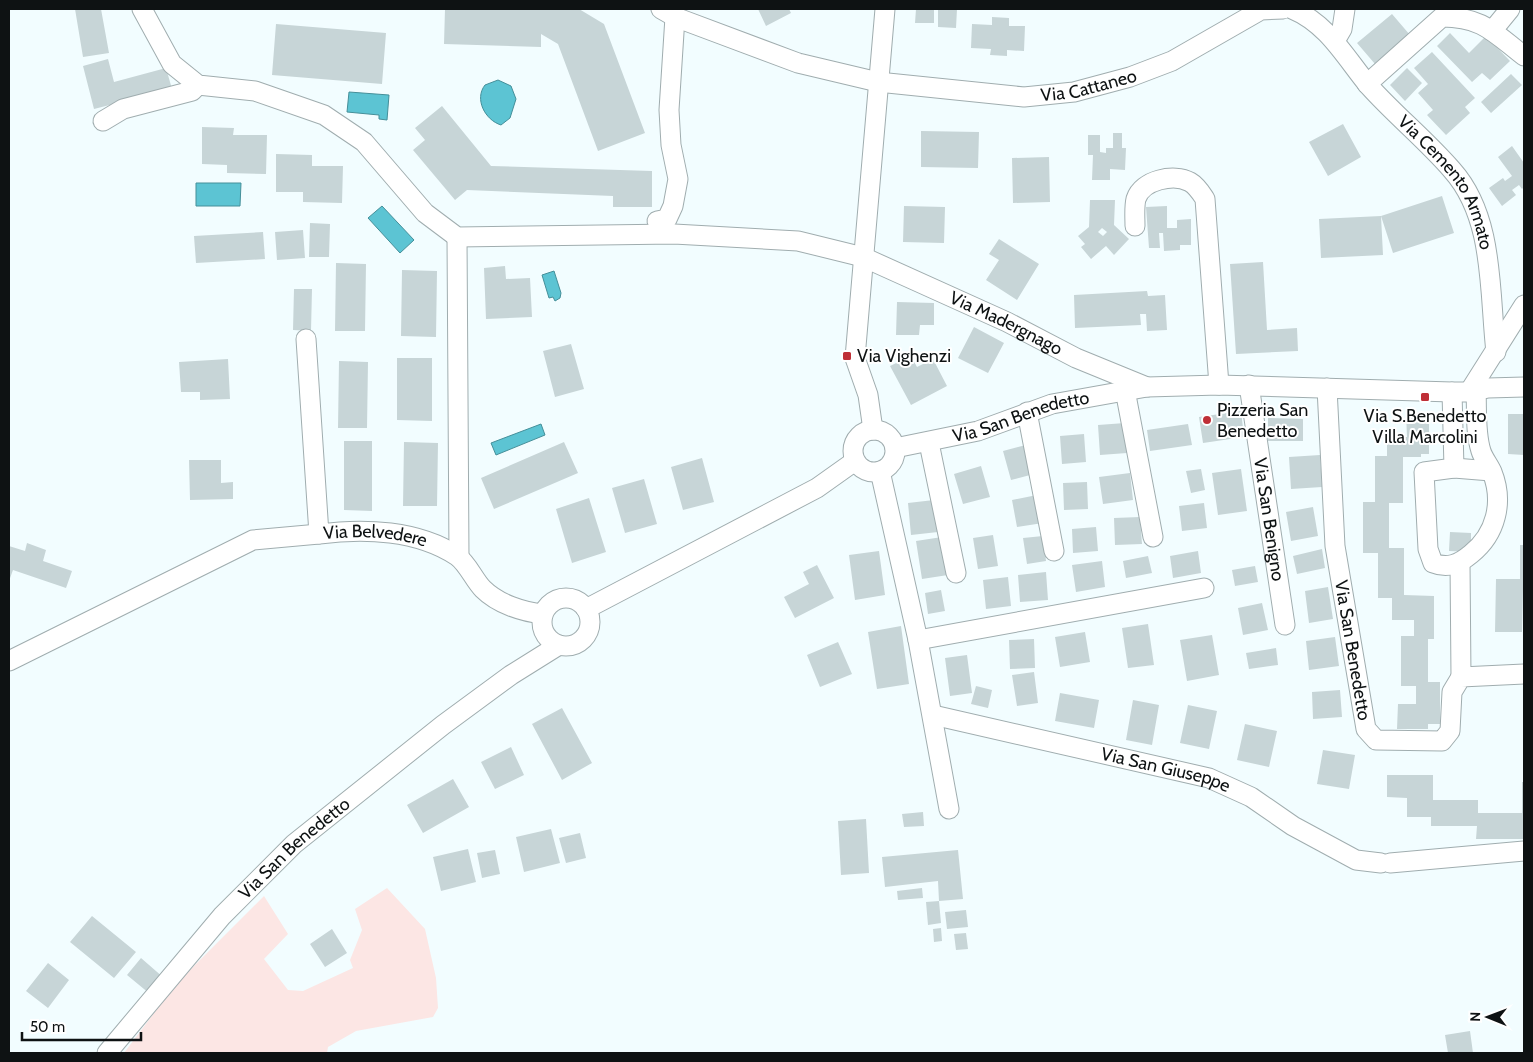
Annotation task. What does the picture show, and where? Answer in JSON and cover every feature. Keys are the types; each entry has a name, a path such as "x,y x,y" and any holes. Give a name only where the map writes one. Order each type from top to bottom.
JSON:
{"street":[{"path":"142,9 172,64 198,85 255,91 324,115 364,142 389,174 425,213 457,237 459,557"},
{"path":"873,430 868,395 855,358 885,9"},
{"name":"Via Cattaneo","path":"668,13 798,63 878,82 1024,97 1074,92 1130,77 1172,61 1261,10 1283,9"},
{"path":"1292,9 1309,16 1335,41 1342,29 1345,9"},
{"path":"1492,31 1510,9"},
{"path":"656,221 667,219 673,206 678,178 671,145 668,13"},
{"path":"1368,84 1442,17 1459,17 1481,22 1524,56"},
{"name":"Via Cemento Armato","path":"1335,41 1368,84 1453,170 1470,196 1479,221 1485,250 1496,352"},
{"path":"103,121 123,109 192,91 198,85"},
{"path":"1135,226 1136,199 1141,191 1159,179 1189,181 1198,188 1205,199 1219,384"},
{"name":"Via Madergnago","path":"457,237 555,234 692,235 798,241 864,258 1007,322 1076,358 1138,381 1147,387"},
{"path":"1454,468 1471,390 1524,305"},
{"name":"Via Belvedere","path":"306,339 319,534 394,532 440,546 459,557 484,590 505,603 530,612 543,623"},
{"name":"Via San Benedetto","path":"895,448 929,443 978,431 1052,404 1147,387 1219,384 1471,390 1524,387"},
{"name":"Via San Benigno","path":"1249,385 1285,625"},
{"name":"Via San Benedetto","path":"1327,388 1335,546 1366,729 1376,740 1442,741 1450,731 1452,692 1461,677"},
{"path":"1125,390 1153,537"},
{"path":"1471,390 1481,453 1491,471 1497,487 1498,508 1492,528 1483,544 1460,563 1440,566 1433,563 1428,549 1424,472 1454,468 1491,471"},
{"path":"1027,412 1054,551"},
{"path":"873,430 885,433 893,442 895,448 894,458 889,466 880,472 864,470 855,461 853,453 858,437 865,432 873,430"},
{"path":"929,443 956,573"},
{"path":"586,609 817,488 855,461"},
{"path":"880,472 918,640 949,810"},
{"path":"9,661 253,540 319,534"},
{"path":"1460,563 1461,677 1524,674"},
{"path":"918,640 1204,588"},
{"name":"Via San Benedetto","path":"107,1053 222,916 294,844 511,675 559,645 571,646 581,640 588,631 590,620 586,609 574,599 559,598 552,602 543,623 511,675"},
{"path":"543,623 550,640 559,645"},
{"name":"Via San Giuseppe","path":"933,715 1209,778 1251,797 1293,826 1356,860 1386,863 1524,851"}],"shaded area":[{"path":"387,888 425,929 436,978 438,1008 433,1017 356,1031 328,1047 327,1053 124,1053 175,985 264,896 288,934 264,959 288,990 303,991 353,968 350,960 362,930 355,909"}],"water":[{"path":"498,80 511,86 516,99 510,118 501,125 490,119 481,102 482,91 485,85"},
{"path":"349,92 389,95 387,120 379,119 379,115 347,112"},
{"path":"196,183 241,183 240,206 196,206"},
{"path":"382,206 414,240 400,253 368,218"},
{"path":"554,271 561,293 560,298 555,301 553,297 549,298 542,275"},
{"path":"541,424 545,435 496,455 491,443"}],"building":[{"path":"75,9 101,9 109,53 83,57"},
{"path":"445,9 579,9 604,24 645,133 598,151 558,44 541,34 541,47 444,44"},
{"path":"758,9 789,9 791,13 766,26"},
{"path":"916,9 934,9 934,23 915,23"},
{"path":"938,9 957,9 956,28 938,27"},
{"path":"1392,14 1410,35 1375,64 1357,43"},
{"path":"992,17 1009,18 1009,26 1025,26 1024,51 1007,50 1007,56 990,55 991,49 971,48 972,24 992,25"},
{"path":"276,24 386,33 382,84 272,75"},
{"path":"1450,33 1469,53 1486,36 1510,61 1490,80 1482,73 1472,82 1437,46"},
{"path":"1432,52 1475,98 1465,107 1470,113 1446,135 1427,115 1433,110 1418,93 1428,84 1414,68"},
{"path":"108,59 114,82 166,68 172,89 94,109 83,66"},
{"path":"1407,68 1422,83 1405,101 1390,85"},
{"path":"1511,74 1522,85 1491,113 1481,102"},
{"path":"442,106 491,166 652,171 652,207 613,207 613,196 467,190 455,200 413,150 425,140 415,128"},
{"path":"1343,124 1361,157 1328,176 1309,142"},
{"path":"202,127 234,128 233,135 267,135 266,174 227,173 227,165 202,164"},
{"path":"921,131 979,132 978,168 921,167"},
{"path":"1113,133 1122,133 1122,148 1126,148 1125,170 1110,169 1110,180 1092,180 1093,155 1088,155 1088,135 1100,135 1100,152 1106,153 1106,148 1113,148"},
{"path":"1512,146 1524,163 1524,187 1522,189 1519,185 1512,190 1516,195 1502,206 1489,188 1503,178 1505,181 1512,176 1498,157"},
{"path":"276,154 312,155 312,166 343,166 342,203 303,202 303,192 276,192"},
{"path":"1049,157 1050,202 1013,203 1012,158"},
{"path":"1442,196 1454,233 1393,253 1381,216"},
{"path":"1090,200 1115,200 1114,225 1129,239 1114,255 1106,246 1091,259 1081,247 1085,244 1078,236 1089,227","holes":["1102,228 1107,232 1103,236 1098,232"]},
{"path":"904,206 945,207 944,243 903,242"},
{"path":"1167,206 1167,228 1177,228 1177,220 1191,219 1191,245 1180,245 1180,250 1164,251 1163,233 1159,233 1160,248 1149,248 1146,207"},
{"path":"1381,216 1383,255 1321,258 1319,219"},
{"path":"310,223 330,224 329,257 309,257"},
{"path":"303,230 305,258 277,260 275,232"},
{"path":"263,232 265,259 196,263 194,236"},
{"path":"999,239 1039,264 1017,300 986,280 999,260 989,254"},
{"path":"1263,262 1267,330 1297,328 1298,351 1236,354 1230,264"},
{"path":"336,263 366,264 365,331 335,331"},
{"path":"505,266 506,279 530,278 532,317 486,319 484,268"},
{"path":"402,270 437,271 436,337 401,336"},
{"path":"294,289 312,289 311,331 293,330"},
{"path":"1147,291 1148,296 1165,295 1167,330 1147,331 1146,314 1140,314 1141,325 1075,328 1074,295"},
{"path":"897,302 934,303 934,325 920,325 919,335 896,335"},
{"path":"974,327 1004,343 988,373 958,358"},
{"path":"571,344 584,389 555,397 543,351"},
{"path":"911,356 917,367 933,359 947,386 911,405 890,366"},
{"path":"397,358 432,358 432,421 397,420"},
{"path":"228,359 230,399 200,400 200,392 181,392 179,362"},
{"path":"339,361 368,362 367,428 338,428"},
{"path":"1241,411 1244,437 1203,443 1199,417"},
{"path":"1406,413 1429,413 1429,454 1421,454 1421,457 1403,457 1403,503 1389,503 1389,548 1404,548 1404,595 1434,596 1434,639 1428,639 1428,682 1440,682 1440,724 1428,724 1428,729 1397,729 1398,704 1416,704 1416,686 1401,686 1401,636 1414,636 1414,620 1392,620 1392,598 1378,598 1378,553 1363,553 1363,502 1375,502 1375,456 1387,456 1387,437 1407,437"},
{"path":"1508,414 1524,414 1524,455 1508,454"},
{"path":"1268,418 1303,419 1303,441 1268,441"},
{"path":"1125,423 1127,453 1100,455 1098,425"},
{"path":"1188,424 1192,445 1150,451 1147,430"},
{"path":"1084,434 1086,462 1062,464 1060,436"},
{"path":"344,441 372,441 372,511 344,510"},
{"path":"404,442 438,443 437,506 403,506"},
{"path":"564,442 578,473 494,509 481,478"},
{"path":"1026,445 1034,474 1011,480 1003,451"},
{"path":"1320,455 1322,487 1291,489 1289,457"},
{"path":"702,458 714,502 683,510 671,467"},
{"path":"189,460 221,460 221,483 233,482 233,499 190,500"},
{"path":"981,466 990,497 963,504 954,474"},
{"path":"1201,469 1205,490 1191,493 1186,471"},
{"path":"1241,469 1247,511 1218,515 1212,473"},
{"path":"1130,473 1133,500 1103,504 1099,477"},
{"path":"644,479 657,524 625,533 612,488"},
{"path":"1087,482 1088,509 1064,510 1063,483"},
{"path":"1037,495 1043,523 1017,527 1012,500"},
{"path":"589,498 606,552 572,563 556,509"},
{"path":"934,500 938,532 911,535 908,503"},
{"path":"1204,503 1207,528 1182,531 1179,506"},
{"path":"1313,507 1318,536 1291,541 1286,512"},
{"path":"1140,517 1142,544 1115,545 1114,518"},
{"path":"1096,527 1098,551 1073,553 1072,529"},
{"path":"1450,532 1471,533 1471,552 1449,551"},
{"path":"993,535 998,566 978,569 973,538"},
{"path":"1043,536 1046,561 1027,564 1023,538"},
{"path":"942,537 948,575 922,579 916,541"},
{"path":"27,543 46,550 43,561 72,571 66,588 13,570 9,581 9,546 25,551"},
{"path":"1520,545 1524,545 1522,632 1495,632 1496,579 1520,579"},
{"path":"1322,549 1325,568 1297,574 1293,556"},
{"path":"879,551 885,595 855,600 849,555"},
{"path":"1198,551 1201,573 1173,578 1170,556"},
{"path":"1148,556 1152,573 1126,578 1123,561"},
{"path":"1102,561 1105,587 1076,592 1072,565"},
{"path":"817,565 834,598 795,618 784,597 809,584 803,572"},
{"path":"1255,566 1258,582 1235,586 1232,570"},
{"path":"1046,572 1048,600 1020,602 1018,575"},
{"path":"1008,577 1011,606 986,609 983,580"},
{"path":"1328,587 1333,619 1309,623 1305,591"},
{"path":"941,590 945,611 928,614 925,593"},
{"path":"1262,603 1268,630 1243,635 1238,608"},
{"path":"1148,624 1154,665 1128,668 1122,628"},
{"path":"901,626 909,684 877,689 868,632"},
{"path":"1085,632 1090,662 1060,667 1055,637"},
{"path":"1212,635 1219,675 1187,681 1180,640"},
{"path":"1335,637 1339,666 1309,670 1306,641"},
{"path":"1034,639 1035,668 1010,669 1009,640"},
{"path":"838,642 852,674 820,687 807,655"},
{"path":"1276,648 1278,665 1249,669 1246,653"},
{"path":"967,655 972,693 950,696 945,658"},
{"path":"1034,672 1038,703 1017,706 1012,675"},
{"path":"976,686 992,690 988,708 971,704"},
{"path":"1340,690 1342,717 1313,719 1312,692"},
{"path":"1060,693 1099,700 1094,728 1055,721"},
{"path":"1133,700 1159,705 1152,745 1126,740"},
{"path":"1188,705 1217,711 1209,749 1180,743"},
{"path":"562,708 592,763 562,780 532,724"},
{"path":"1245,724 1277,731 1269,767 1237,760"},
{"path":"511,747 524,775 495,789 481,762"},
{"path":"1323,750 1355,755 1349,789 1317,784"},
{"path":"1387,775 1433,775 1433,800 1478,800 1478,813 1522,813 1522,782 1524,782 1524,839 1476,839 1477,826 1431,826 1431,817 1407,817 1407,798 1387,797"},
{"path":"453,779 469,807 423,833 407,805"},
{"path":"923,812 924,826 904,827 902,814"},
{"path":"866,819 869,873 841,875 838,821"},
{"path":"551,829 560,863 524,872 516,837"},
{"path":"580,833 586,858 566,863 559,838"},
{"path":"468,849 476,882 441,891 433,857"},
{"path":"495,850 500,874 482,878 477,853"},
{"path":"958,850 963,899 939,901 938,881 885,887 882,857"},
{"path":"922,888 923,898 898,900 897,891"},
{"path":"939,901 941,923 928,925 926,902"},
{"path":"966,910 968,927 947,929 945,912"},
{"path":"92,916 136,952 114,978 70,942"},
{"path":"941,928 942,941 934,942 933,929"},
{"path":"332,929 347,953 325,967 310,944"},
{"path":"966,933 968,949 956,950 954,934"},
{"path":"141,958 164,978 150,994 127,975"},
{"path":"48,963 69,980 48,1008 26,991"},
{"path":"1470,1031 1473,1053 1448,1053 1445,1035"}],"place":[{"name":"Via Vighenzi","path":"847,356"},
{"name":"Via S.Benedetto Villa Marcolini","path":"1425,397"},
{"name":"Pizzeria San Benedetto","path":"1207,420"}]}
